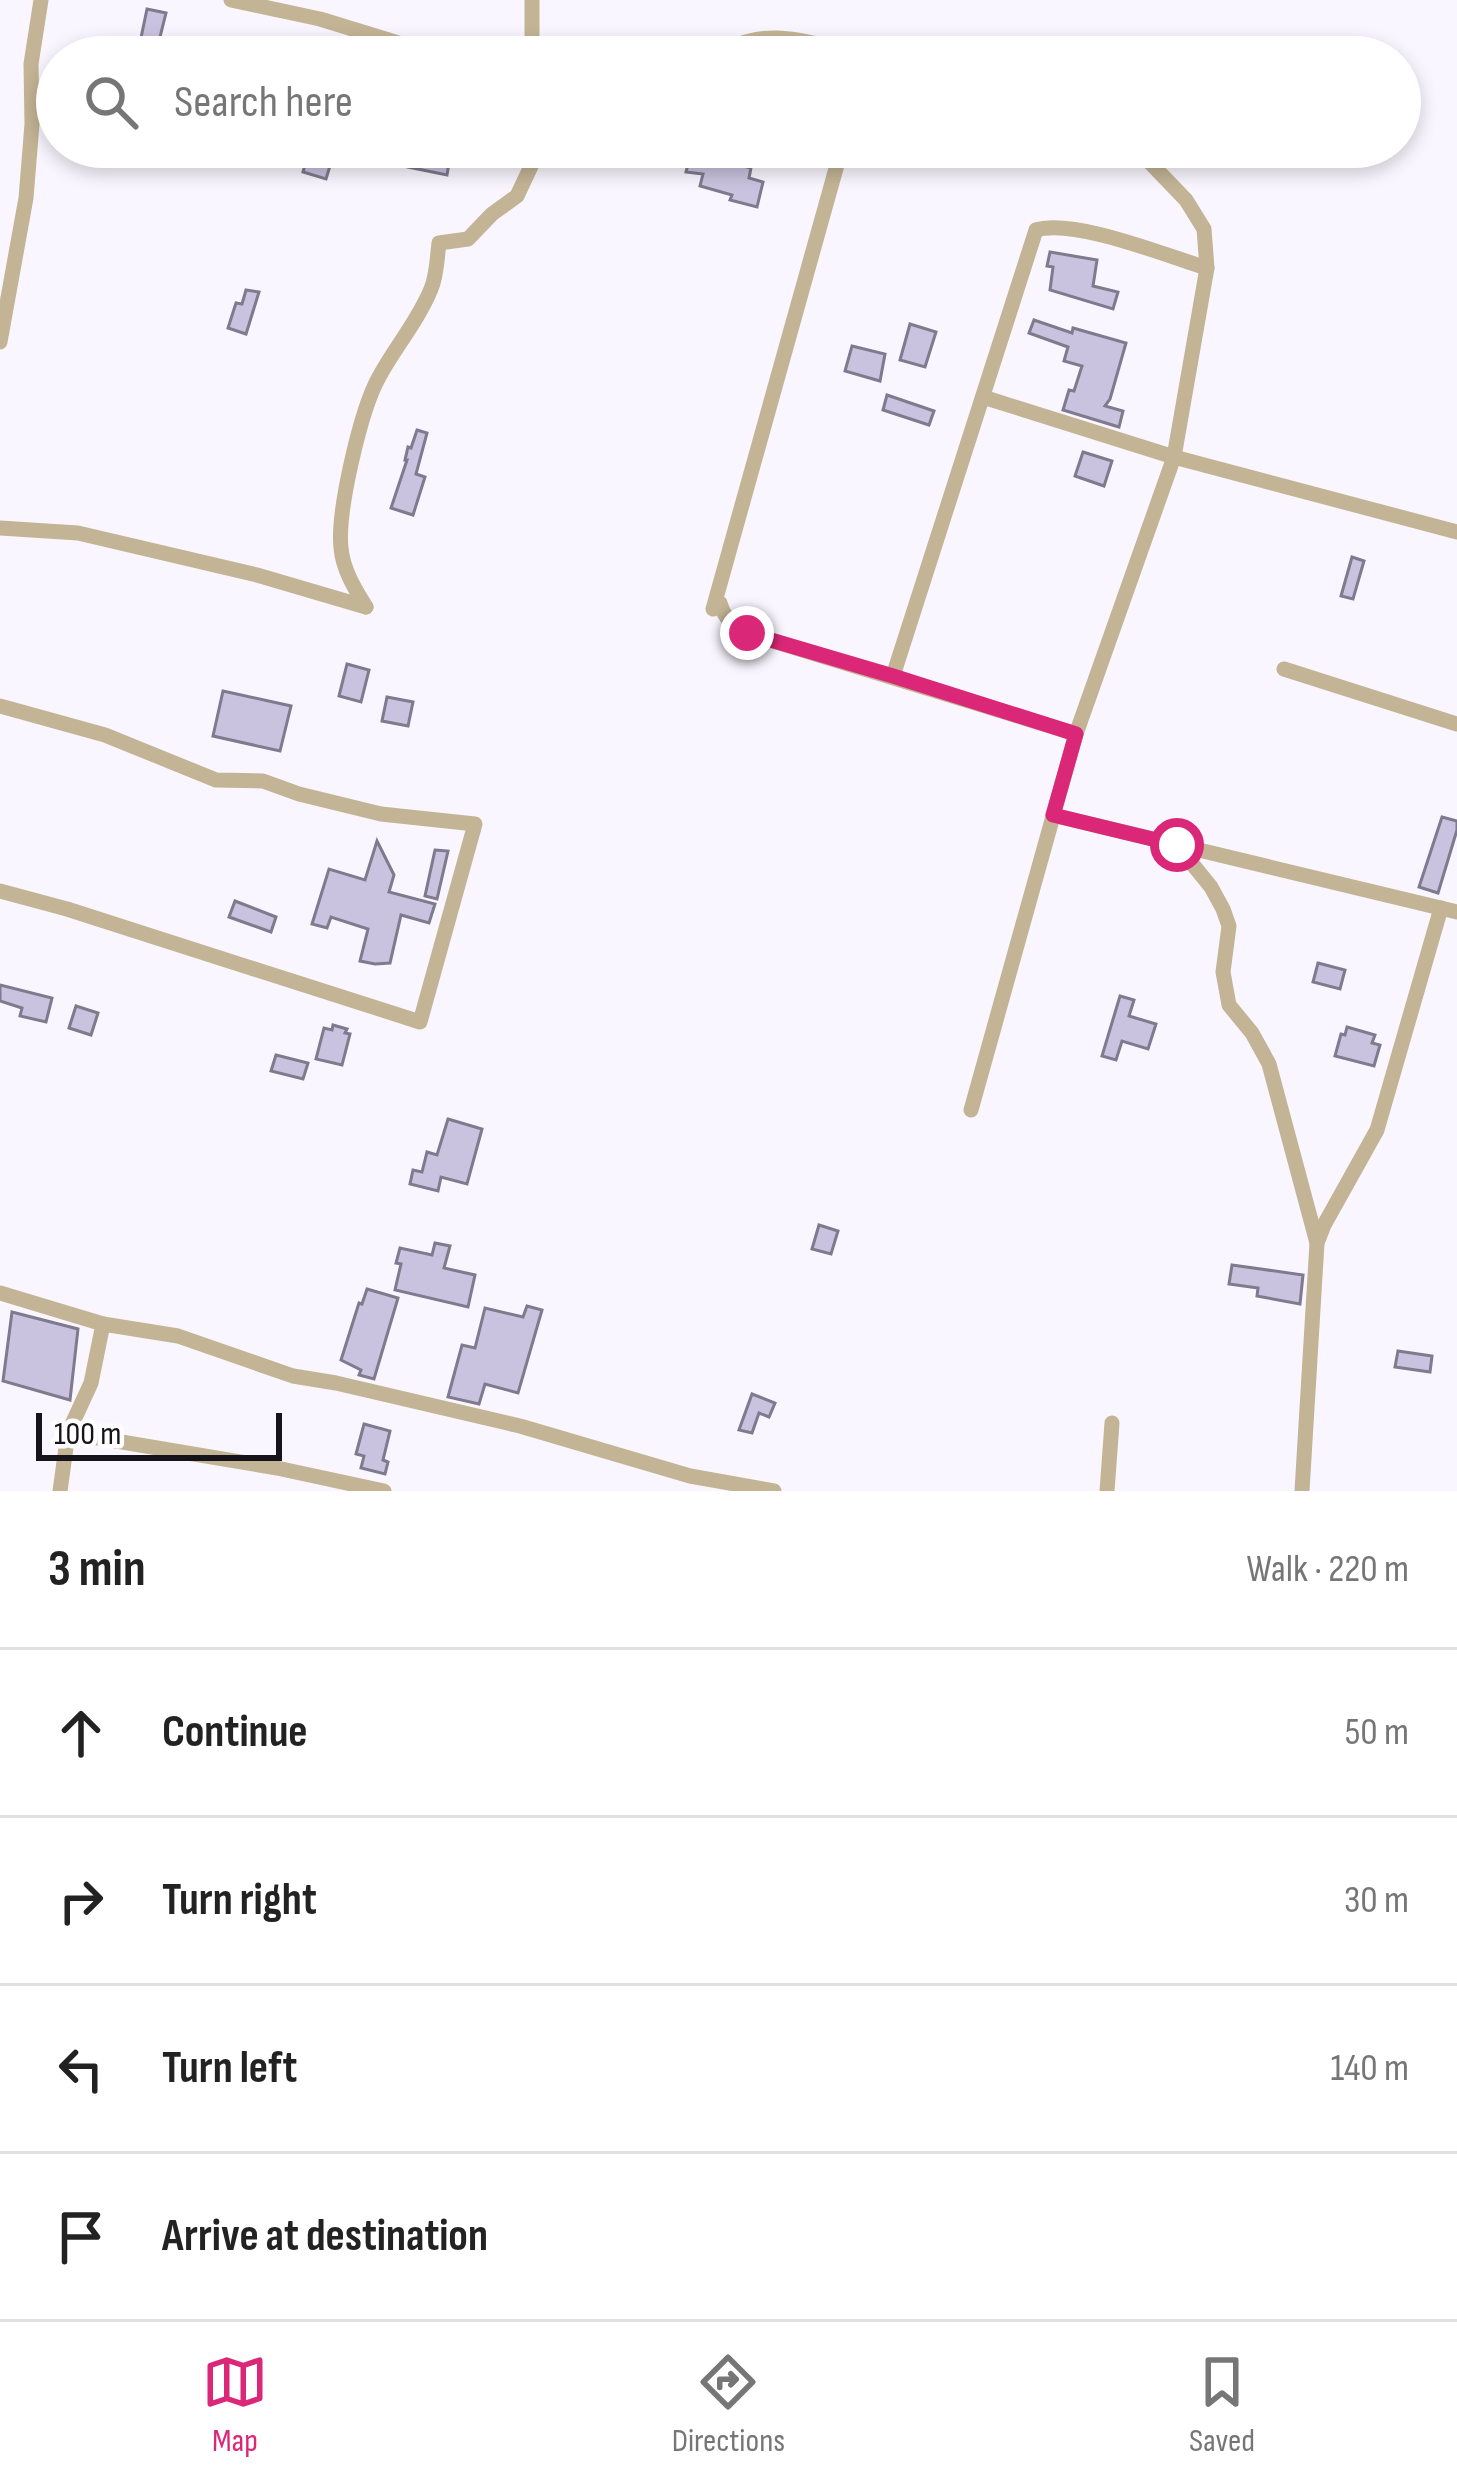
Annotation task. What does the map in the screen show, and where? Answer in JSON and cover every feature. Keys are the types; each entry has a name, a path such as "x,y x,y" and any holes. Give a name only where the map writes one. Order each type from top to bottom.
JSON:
{"street":[{"path":"0,342 26,197 40,0"},
{"path":"232,0 375,36"},
{"path":"532,0 532,36"},
{"path":"0,528 78,532 237,570 366,608 349,579 341,533 362,424 376,380 433,285 439,243 468,238 518,196 531,168"},
{"path":"836,168 713,609 720,603 732,626 747,633 1076,734"},
{"path":"971,1110 1076,734 1174,457 1208,268 1204,229 1186,200 1155,168"},
{"path":"893,676 1036,230 1059,226 1083,231 1208,268"},
{"path":"983,397 1174,457 1457,532"},
{"path":"1284,669 1457,724"},
{"path":"0,706 105,735 216,780 263,781 381,814 475,824 420,1022 0,891"},
{"path":"1053,815 1449,910 1377,1130 1317,1244 1302,1491"},
{"path":"1177,845 1211,887 1229,926 1223,972 1229,1005 1269,1064 1317,1244"},
{"path":"0,1293 103,1324 178,1336 293,1376 520,1426 690,1476 774,1491"},
{"path":"60,1491 68,1433 91,1383 103,1324"},
{"path":"1107,1491 1112,1423"},
{"path":"68,1433 384,1491"}],"building":[{"path":"147,9 166,13 160,36 141,36"},
{"path":"304,168 329,168 326,179 303,172"},
{"path":"413,168 448,168 447,175"},
{"path":"687,168 751,168 749,178 763,182 757,207 700,186 703,174 686,172"},
{"path":"1050,252 1097,260 1093,286 1118,292 1113,309 1050,290"},
{"path":"246,290 259,292 246,334 228,328"},
{"path":"1034,320 1126,343 1105,406 1123,411 1119,427 1063,410 1082,366 1064,361 1068,347 1029,333"},
{"path":"910,324 936,332 925,367 900,360"},
{"path":"852,346 885,354 880,381 845,371"},
{"path":"887,395 934,411 929,425 883,410"},
{"path":"417,430 427,433 416,474 425,477 413,515 391,508"},
{"path":"1083,452 1112,461 1104,486 1075,476"},
{"path":"1352,557 1364,561 1353,599 1341,596"},
{"path":"347,664 369,670 361,702 339,696"},
{"path":"223,691 291,706 280,751 213,736"},
{"path":"387,697 413,702 408,726 382,721"},
{"path":"1442,817 1457,821 1457,830 1438,893 1419,887"},
{"path":"377,841 394,875 389,892 435,904 429,923 401,915 390,963 375,964 360,961 368,929 331,917 327,928 312,924 329,869 365,880"},
{"path":"435,850 448,851 437,899 425,896"},
{"path":"235,901 276,917 271,932 229,917"},
{"path":"1318,963 1345,970 1340,989 1313,982"},
{"path":"0,985 52,998 46,1022 20,1016 22,1008 0,1001"},
{"path":"1120,996 1134,1000 1129,1016 1156,1024 1148,1049 1122,1041 1116,1060 1102,1056"},
{"path":"76,1006 98,1013 91,1035 69,1028"},
{"path":"333,1025 350,1034 342,1065 316,1059 324,1028 332,1030"},
{"path":"1347,1027 1375,1035 1372,1043 1380,1045 1374,1066 1335,1056"},
{"path":"276,1055 308,1063 303,1079 271,1071"},
{"path":"448,1119 482,1129 467,1184 441,1177 438,1191 410,1184 413,1170 422,1172 427,1152 437,1155"},
{"path":"819,1225 838,1231 831,1254 812,1249"},
{"path":"435,1243 450,1246 444,1268 475,1275 468,1307 395,1290 400,1248 432,1255"},
{"path":"1232,1265 1303,1275 1300,1304 1257,1296 1258,1288 1229,1284"},
{"path":"367,1289 398,1298 374,1379 359,1375 361,1370 341,1360"},
{"path":"527,1306 542,1310 518,1393 485,1384 479,1404 448,1397 462,1345 475,1348 485,1308 523,1317"},
{"path":"12,1312 78,1329 70,1400 3,1381"},
{"path":"1398,1351 1432,1356 1430,1372 1395,1367"},
{"path":"752,1394 775,1403 769,1417 759,1413 752,1433 739,1430"},
{"path":"364,1424 390,1431 383,1460 388,1462 385,1474 361,1468 364,1456 356,1454"}],"route":[{"path":"747,633 1076,734 1053,815 1177,845"}]}
